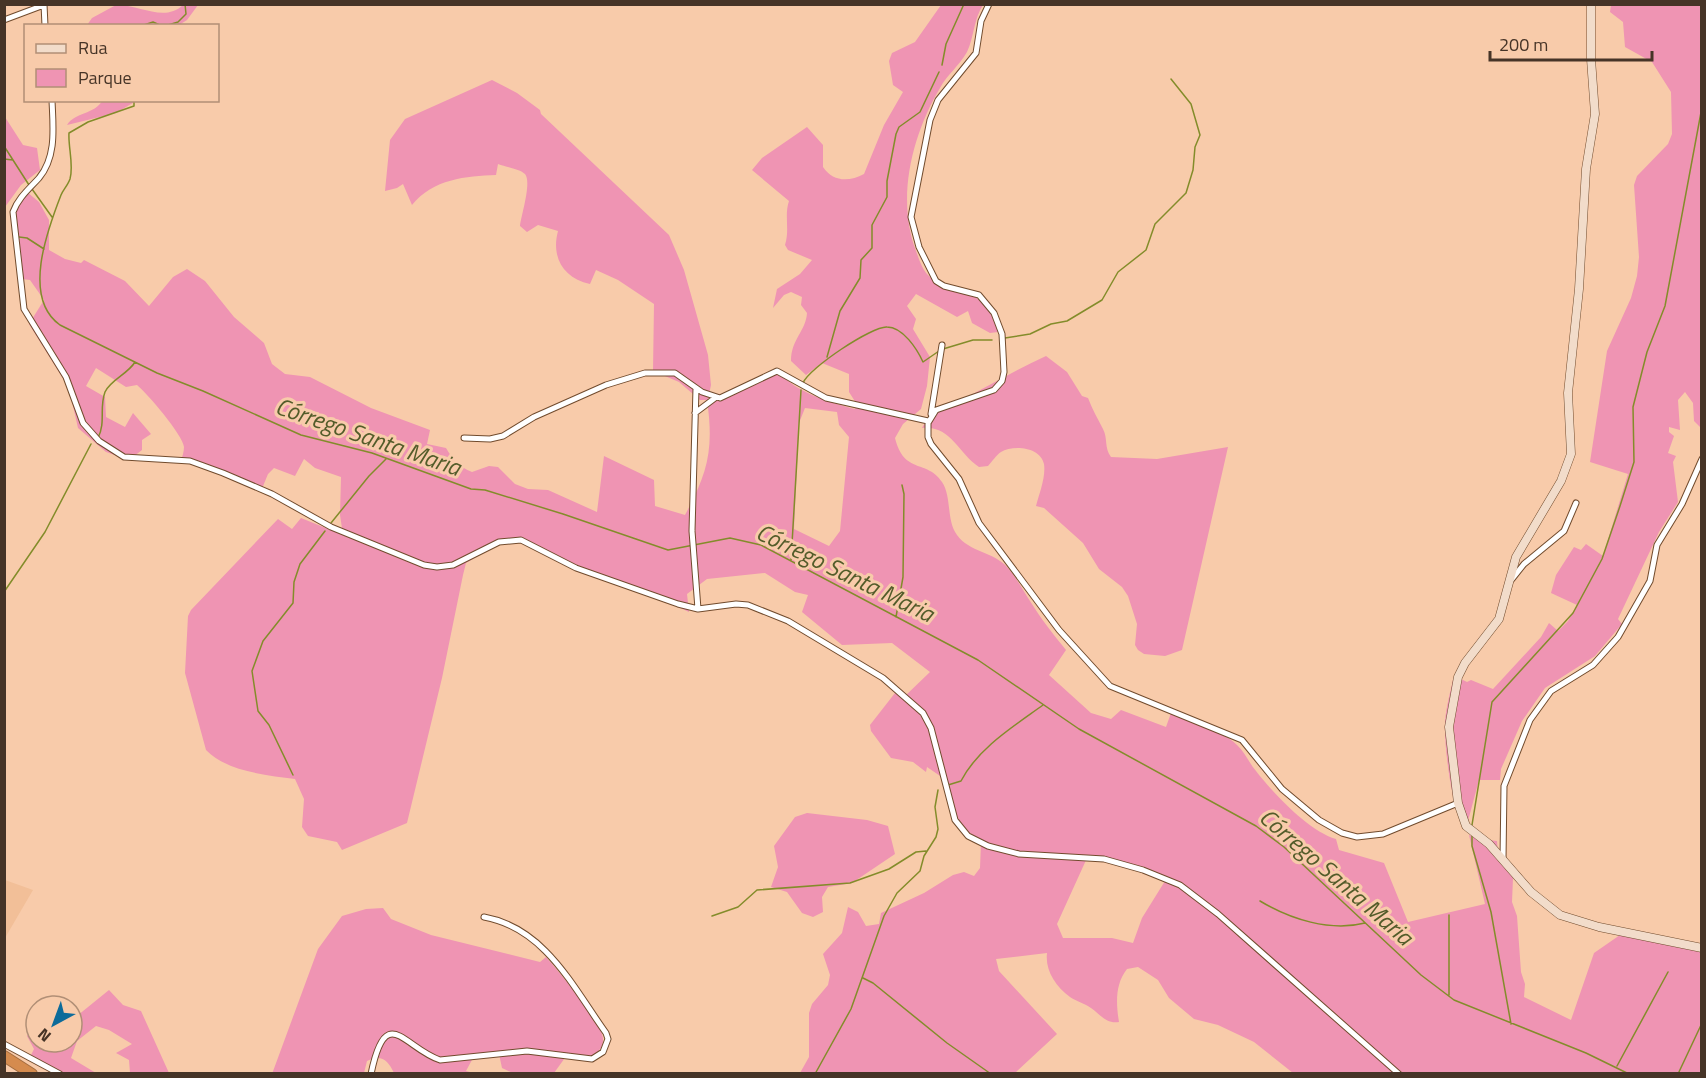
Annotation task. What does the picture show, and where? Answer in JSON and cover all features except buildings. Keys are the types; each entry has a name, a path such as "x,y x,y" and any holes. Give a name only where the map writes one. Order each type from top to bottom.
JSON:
{"highway":[{"path":"4,1056 32,1074"}],"street":[{"path":"929,420 939,407 994,390 1004,376 1002,334 994,313 978,295 944,286 936,280 918,246 911,218 930,120 938,100 976,53 981,21 989,4"},
{"path":"1591,4 1591,59 1595,114 1586,169 1579,289 1568,393 1571,454 1561,481 1519,549 1499,619 1465,663 1453,697 1449,727 1461,819 1469,830 1503,859 1531,892 1566,918 1701,948"},
{"path":"4,20 44,5 45,24"},
{"path":"52,102 51,154 47,166 15,206 12,218 24,309 66,377 83,423 99,441 116,454 130,458 190,462 216,470 255,486 331,527 424,565 437,567 453,565 499,542 521,540 576,568 698,609 736,604 758,607 796,625 875,673 907,697 928,721 955,820 968,836 988,846 1019,854 1104,859 1143,870 1180,885 1212,908 1399,1074"},
{"path":"942,345 929,420 929,440 962,485 976,519 1059,630 1110,686 1242,740 1282,789 1319,820 1342,833 1357,837 1383,834 1458,803"},
{"path":"464,438 490,439 503,436 534,417 606,385 645,372 664,370 675,373 715,398"},
{"path":"695,413 715,398 732,393 777,371 826,398 929,420"},
{"path":"696,388 693,544 698,609"},
{"path":"1503,859 1504,786 1527,725 1551,691 1593,665 1618,637 1650,581 1657,545 1682,504 1701,459"},
{"path":"1507,586 1524,564 1564,531 1576,502"},
{"path":"371,1074 378,1047 384,1038 390,1035 406,1038 429,1057 440,1060 527,1051 592,1059 603,1052 608,1039 606,1033 538,942 502,920 484,917"},
{"path":"4,1044 60,1074"}],"shaded area":[{"path":"4,880 33,890 5,938"}],"green space":[{"path":"116,5 160,13 176,10 183,5 198,5 187,20 181,24 88,24 92,18"},
{"path":"941,5 983,5 967,52 943,83 922,126 910,168 907,210 916,251 926,273 937,283 975,297 984,304 992,315 998,332 990,333 972,323 968,311 957,317 916,294 907,306 916,319 913,329 930,357 927,386 921,409 903,424 895,438 904,457 930,471 942,482 947,494 951,522 957,535 968,545 995,558 1007,567 1066,650 1049,675 1091,713 1111,719 1121,710 1166,727 1171,713 1215,730 1230,739 1240,748 1282,801 1315,828 1336,839 1339,850 1384,863 1408,922 1485,904 1469,835 1497,841 1498,854 1513,878 1512,902 1517,916 1521,972 1525,984 1524,997 1571,1020 1594,953 1620,935 1701,950 1701,1073 1293,1073 1254,1042 1218,1025 1194,1019 1169,998 1158,980 1138,967 1127,969 1120,981 1117,1001 1119,1022 1107,1020 1088,1006 1070,997 1060,988 1049,971 1047,953 996,959 999,971 1057,1034 1015,1073 800,1073 809,1057 809,1013 812,1004 828,985 830,975 823,954 842,933 848,907 858,912 866,926 879,924 881,913 924,893 953,875 964,872 974,876 980,868 981,842 959,824 946,780 927,767 926,772 913,762 891,758 871,731 870,725 895,693 904,697 930,672 892,643 842,645 802,612 808,595 795,592 765,573 707,579 687,594 689,612 642,590 578,572 524,542 501,542 466,563 442,678 407,823 342,850 337,842 308,836 302,827 304,799 295,779 236,768 206,750 185,673 188,616 191,610 278,519 292,529 301,518 343,535 340,515 341,477 315,468 304,459 295,476 274,468 268,474 261,491 199,465 181,461 184,449 182,441 148,396 137,385 126,387 96,368 86,386 105,397 106,417 125,427 133,413 151,434 142,440 142,450 129,460 106,452 78,428 69,388 29,324 44,300 30,280 22,279 14,214 27,192 39,202 49,220 49,250 65,259 81,263 84,260 125,281 149,306 173,277 187,269 205,281 234,317 264,343 272,364 285,374 310,377 371,408 430,430 427,444 446,448 457,463 467,470 472,472 489,466 498,467 515,484 528,489 548,490 597,512 604,456 654,480 655,506 685,515 699,486 707,460 710,433 707,400 700,400 679,382 653,371 654,304 618,280 596,270 590,284 573,277 561,265 558,258 556,240 558,231 538,225 527,232 520,226 526,199 527,178 520,171 498,164 496,175 473,176 440,184 420,196 412,205 403,184 385,191 390,140 405,119 492,80 517,93 540,110 541,114 669,235 684,270 708,355 711,385 708,399 778,372 804,391 824,400 855,409 856,403 849,392 849,374 822,363 806,375 791,361 793,347 806,319 807,313 801,305 802,297 791,292 784,295 773,308 777,289 800,274 812,260 788,250 785,245 789,201 752,170 762,158 807,127 823,145 823,167 827,172 842,179 864,174 884,125 903,92 893,85 889,61 892,53 915,42","holes":["805,408 837,412 839,425 849,437 840,531 829,546 794,529 799,423","1087,858 1114,863 1165,881 1142,918 1133,943 1112,938 1063,938 1057,924"]},
{"path":"1611,5 1701,5 1702,429 1694,421 1693,403 1685,392 1678,400 1680,430 1669,427 1669,432 1674,436 1668,453 1676,456 1673,462 1678,502 1659,532 1618,619 1622,624 1595,656 1545,688 1522,721 1501,769 1500,780 1479,780 1468,821 1464,823 1459,816 1452,791 1445,732 1453,680 1455,676 1493,689 1541,637 1549,623 1558,631 1568,621 1577,605 1551,593 1556,575 1574,547 1581,550 1586,544 1603,556 1628,474 1590,462 1607,351 1631,298 1637,276 1639,257 1634,185 1637,176 1668,144 1672,134 1671,92 1652,62 1625,47 1623,22 1610,12"},
{"path":"101,102 134,102 116,113 67,125 70,121"},
{"path":"5,117 23,145 37,148 40,170 21,185 5,207"},
{"path":"1046,356 1067,372 1082,396 1088,398 1104,432 1111,457 1157,459 1228,447 1182,650 1165,656 1144,654 1138,650 1135,645 1137,624 1128,596 1122,587 1099,569 1083,543 1044,508 1036,506 1044,469 1044,464 1037,454 1032,450 1012,448 999,453 988,466 979,467 947,435 932,428 922,428 932,416 944,408"},
{"path":"807,813 867,820 888,826 895,854 852,883 828,887 822,897 823,912 813,917 802,913 787,892 771,887 778,867 774,846 795,817"},
{"path":"383,908 391,919 431,935 540,962 546,957 595,1020 603,1038 600,1049 592,1057 567,1055 554,1073 513,1073 502,1068 499,1054 473,1058 466,1071 474,1073 394,1073 387,1062 376,1058 367,1061 364,1073 272,1074 318,949 342,916 366,909"},
{"path":"109,990 123,1005 141,1011 169,1073 130,1073 129,1060 116,1053 132,1044 109,1030 96,1026 84,1035 84,1010"},
{"path":"72,1054 71,1058 96,1073 63,1073 31,1055"}],"waterway":[{"name":"Córrego Santa Maria","path":"172,24 178,22 186,14 185,4"},
{"path":"942,65 946,44 964,4"},
{"name":"Córrego Santa Maria","path":"147,24 153,22 158,24"},
{"path":"827,357 840,311 860,278 861,260 872,248 872,225 887,197 887,181 896,134 899,127 920,112 939,72"},
{"path":"1005,338 1030,334 1051,324 1067,321 1102,300 1118,272 1146,250 1155,224 1186,193 1193,170 1195,147 1200,135 1191,104 1171,79"},
{"name":"Córrego Santa Maria","path":"134,102 134,106 88,122 69,133 71,174 50,227 41,263 40,281 42,298 49,313 60,325 157,373 301,435 372,453 471,489 485,490 563,514 668,550 730,538 761,545 978,660 1079,729 1256,826 1284,847 1421,975 1454,1000 1586,1053 1629,1074"},
{"path":"1472,825 1492,702 1573,613 1602,559 1620,506 1634,462 1633,407 1647,352 1665,306 1702,107"},
{"path":"4,146 29,185"},
{"path":"4,159 13,160"},
{"path":"32,189 52,217"},
{"path":"19,237 27,238 44,249"},
{"path":"803,383 828,358 868,333 887,327 904,335 923,362 939,351"},
{"path":"943,349 973,340 992,340"},
{"path":"98,438 102,426 105,392 135,362"},
{"path":"791,561 801,390"},
{"path":"4,592 45,532 91,444"},
{"path":"331,523 369,476 386,459"},
{"path":"896,617 903,577 904,494 902,485"},
{"path":"293,775 269,725 258,711 252,671 263,641 293,603 294,582 300,564 325,531"},
{"path":"948,785 961,781 968,769 987,748 1043,705"},
{"path":"815,1074 851,1009 884,916 897,893 920,871 924,856 936,837 938,829 935,807 938,790"},
{"path":"1472,833 1472,846 1491,912 1511,1024"},
{"path":"712,916 738,907 757,890 850,883 889,869 916,852 926,851"},
{"path":"1260,901 1297,918 1324,925 1365,923"},
{"path":"1449,915 1449,995"},
{"path":"1617,1066 1668,972"},
{"path":"863,978 873,983 947,1043 991,1074"},
{"path":"1678,1074 1702,1023"}]}
